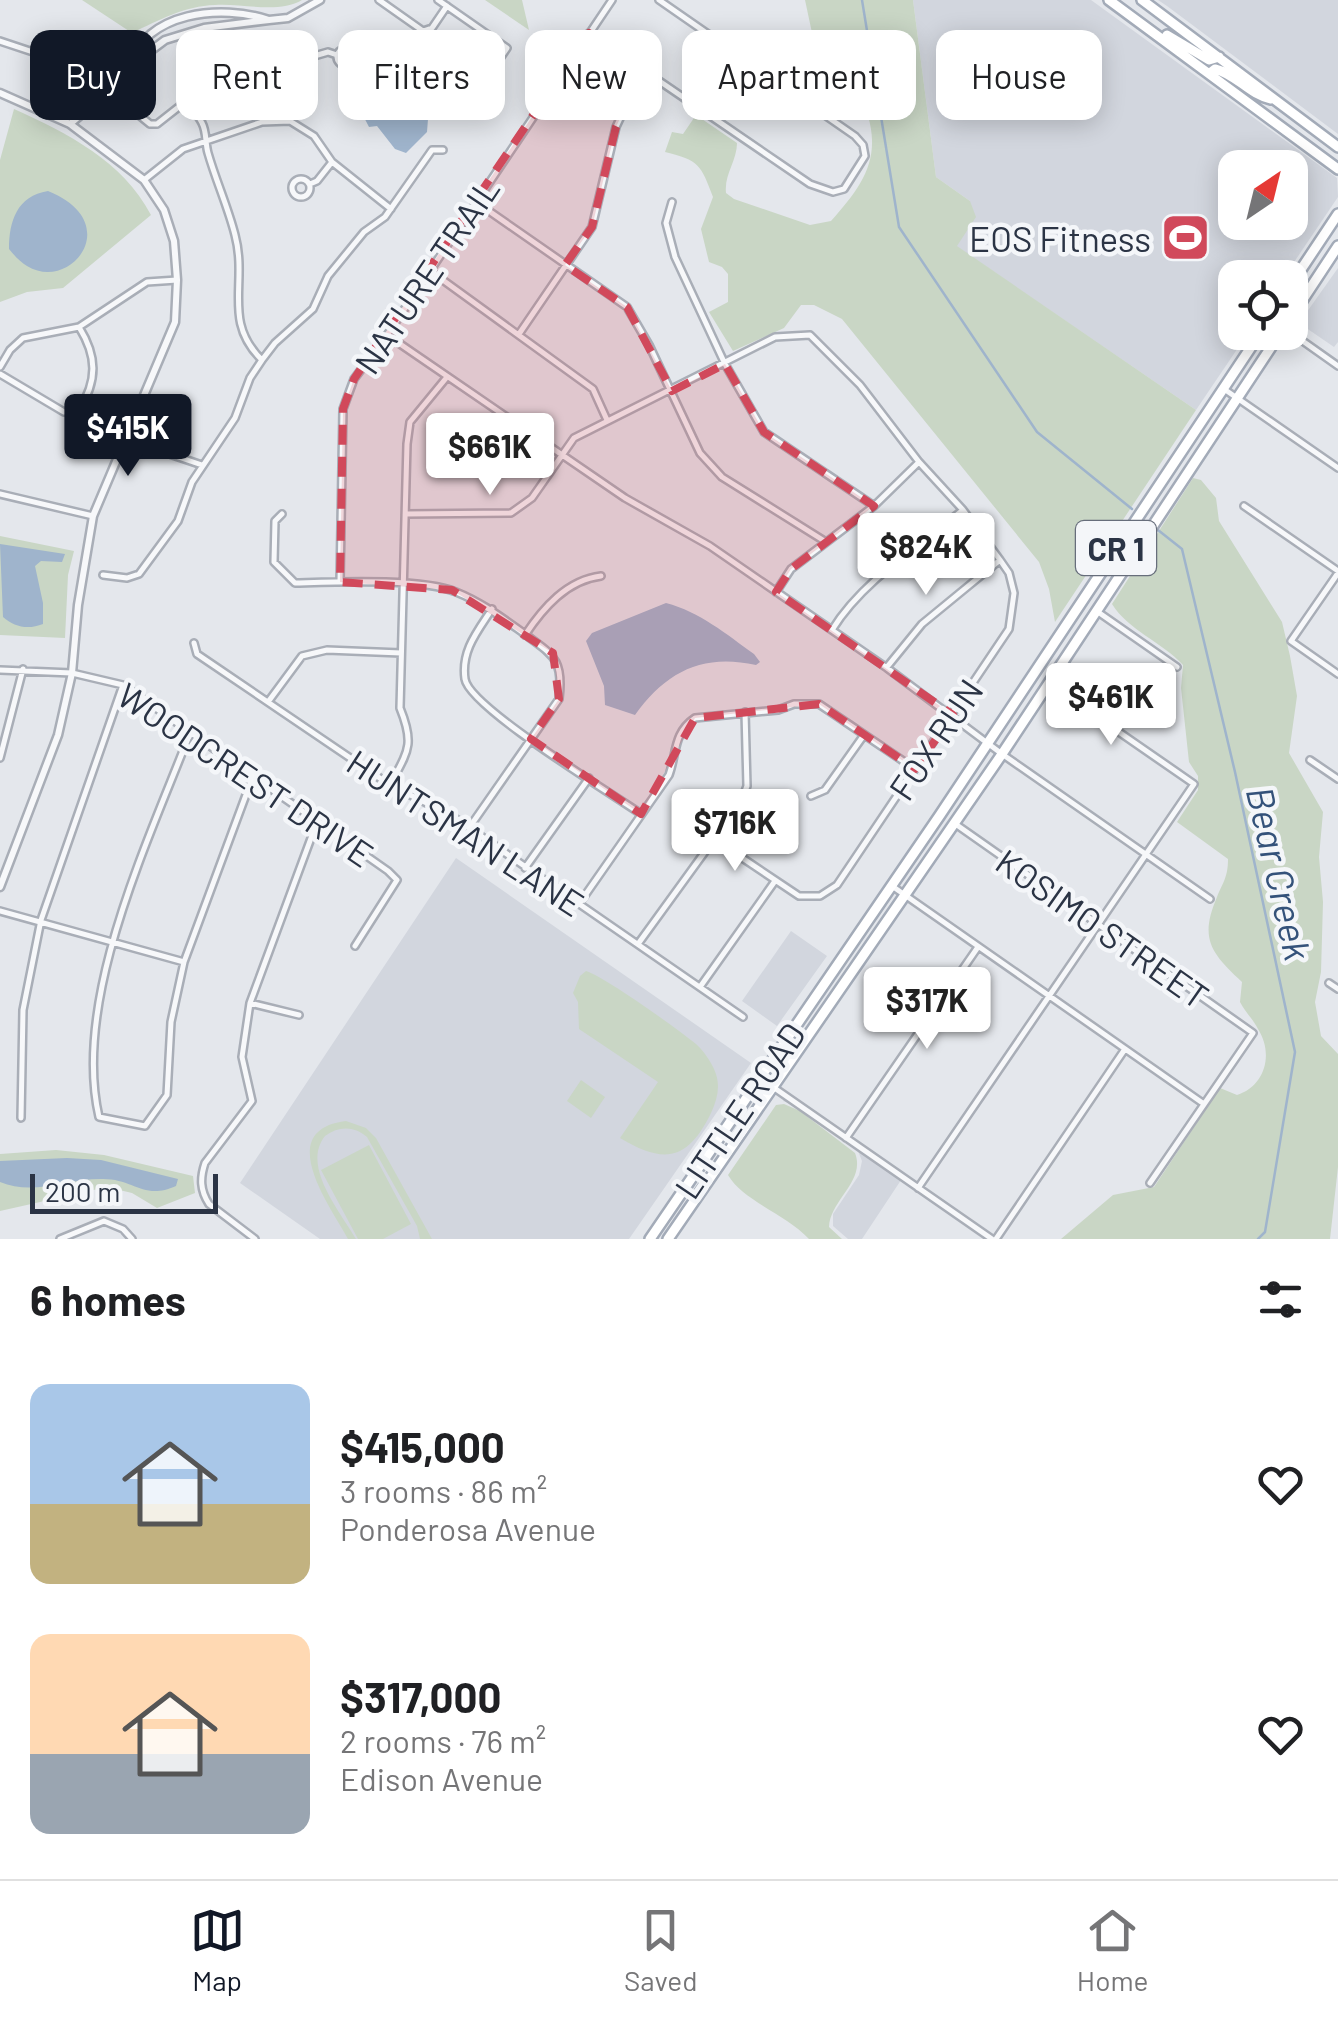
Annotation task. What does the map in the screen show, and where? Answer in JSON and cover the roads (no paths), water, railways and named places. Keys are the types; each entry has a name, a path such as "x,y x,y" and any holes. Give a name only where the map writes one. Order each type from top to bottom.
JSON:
{"main road":[{"path":"1109,0 1338,169"},
{"path":"1142,0 1338,147"},
{"path":"1159,35 1177,39 1209,60 1220,57"},
{"path":"1210,74 1215,69 1225,72 1258,96 1274,98"},
{"path":"1307,260 1338,214"},
{"path":"1308,293 1336,252"},
{"name":"LITTLE ROAD","path":"650,1239 892,886 1249,350"},
{"name":"LITTLE ROAD","path":"668,1239 1002,754 1269,350"}],"street":[{"path":"156,47 182,34 288,18 320,0"},
{"path":"379,0 423,31 432,28 448,6"},
{"path":"438,0 482,30"},
{"name":"NATURE TRAIL","path":"591,30 612,0"},
{"path":"659,0 855,136 863,145 865,156 844,189 833,192 810,184 662,81"},
{"path":"156,31 213,12 245,12 269,20"},
{"path":"0,41 30,51"},
{"path":"318,55 338,55"},
{"path":"0,93 70,124 144,180 164,210 174,240 177,280 174,322 93,516 72,673 48,767 0,887"},
{"path":"145,120 157,124 176,109"},
{"path":"70,124 75,120"},
{"path":"200,120 236,240 242,336 262,360"},
{"name":"NATURE TRAIL","path":"340,582 343,409 354,380 531,120"},
{"path":"519,334 592,226 619,120"},
{"path":"144,180 184,148 262,122 290,121 314,136 332,162 391,209"},
{"path":"103,575 131,578 139,574 178,521 202,465 235,418 250,378 262,360 313,309 328,276 346,252 391,209 432,150 443,150"},
{"path":"310,184 332,162"},
{"path":"476,202 626,308 672,391 700,453 722,477 826,542"},
{"path":"672,202 666,222 675,257 725,364 764,432 874,506"},
{"path":"429,270 594,389 608,420"},
{"path":"79,327 88,342 94,366 92,386 79,410 64,412 0,370 10,350 23,338 79,327 135,287 177,280"},
{"path":"387,335 625,498 710,546 1210,899"},
{"name":"FOX RUN","path":"714,838 799,896 820,896 837,884 1009,629 1014,593 1010,574 963,510 918,462 860,385 810,335 776,337 725,364"},
{"path":"1308,345 1338,366"},
{"path":"405,514 511,514 532,498 574,438 725,364"},
{"path":"390,785 410,748 410,733 400,708 400,652 410,422 447,377"},
{"path":"1224,389 1338,468"},
{"path":"125,439 202,465"},
{"path":"776,592 792,569 874,506 918,462"},
{"path":"0,494 93,516"},
{"path":"1244,506 1338,572 1291,641 1338,674"},
{"path":"832,630 853,602 963,510"},
{"path":"282,514 275,521 274,562 295,582 403,584 452,590 492,609 553,653 562,675 558,699 468,828"},
{"path":"887,668 922,624 1000,560"},
{"path":"524,634 542,608 589,578 600,576"},
{"path":"492,609 466,650 465,682 484,708 642,814"},
{"path":"1096,611 1177,668"},
{"name":"HUNTSMAN LANE","path":"194,643 197,654 390,785 468,828 743,1018"},
{"path":"268,702 302,656 327,650 400,652"},
{"name":"WOODCREST DRIVE","path":"0,670 72,673 123,685 397,880 354,946"},
{"path":"0,758 23,670"},
{"path":"918,1188 1194,784 1048,683"},
{"path":"20,1118 23,1010 41,920 123,685"},
{"path":"579,904 668,775 676,740 684,726 695,718 778,710 809,702 819,704 914,769"},
{"path":"638,944 741,802 747,786 745,712"},
{"path":"190,733 111,941 96,1018 94,1096 99,1117 144,1126 167,1096 171,1022 184,962 253,776"},
{"path":"811,796 825,790 864,735"},
{"path":"1310,760 1338,779"},
{"path":"525,868 589,778"},
{"path":"255,1239 216,1211 201,1186 206,1163 252,1101 242,1056 250,1003 317,822"},
{"name":"KOSIMO STREET","path":"954,823 1253,1033 1204,1104"},
{"path":"700,987 775,881"},
{"path":"892,886 1204,1104 1150,1183"},
{"path":"0,911 184,962"},
{"path":"846,1138 979,947"},
{"path":"1329,983 1338,989"},
{"path":"250,1003 299,1015"},
{"path":"773,1087 994,1239 1125,1049"},
{"path":"60,1239 104,1222 115,1224 132,1239"}],"water":[{"path":"365,120 428,120 427,132 406,153 395,149 377,126 369,127"},
{"path":"48,191 71,204 84,220 87,235 74,262 60,270 44,272 17,258 9,249 9,239 22,204"},
{"path":"0,544 65,554 62,562 41,561 35,566 43,624 22,626 3,617"},
{"path":"666,603 712,624 760,662 719,662 687,669 659,687 635,715 605,705 604,686 586,641 592,633"},
{"path":"101,1160 178,1179 176,1186 155,1191 112,1180 37,1187 0,1182 0,1161"}],"waterway":[{"path":"862,0 899,227 1037,432 1132,509"},
{"name":"Bear Creek","path":"1158,530 1182,549 1295,1052 1265,1232 1258,1239"}],"place":[{"name":"EOS Fitness","path":"1186,238"}]}
